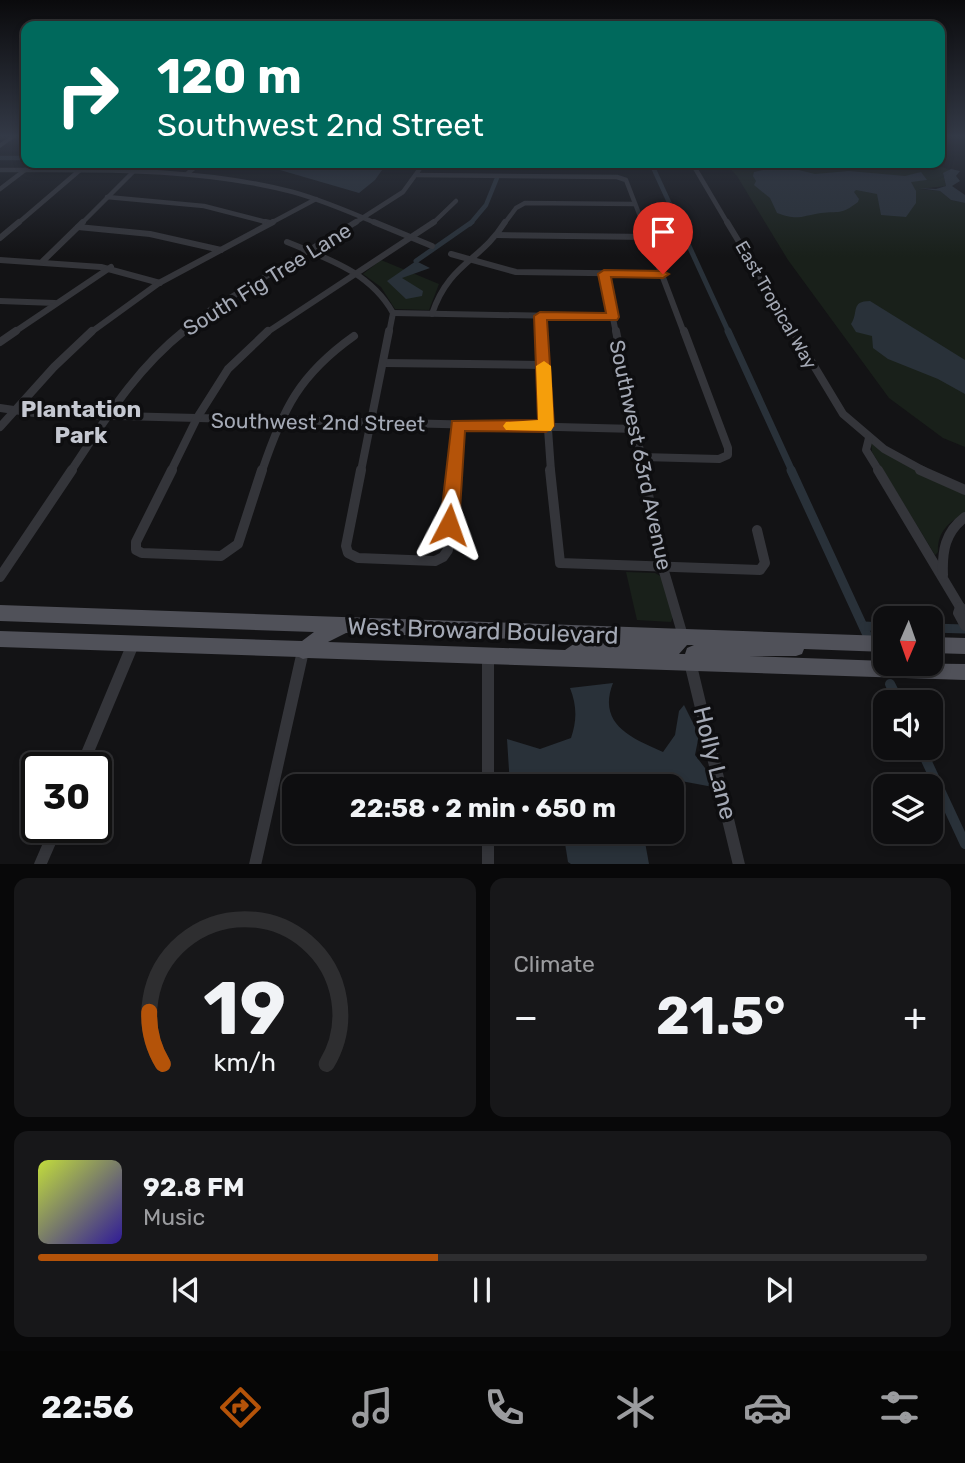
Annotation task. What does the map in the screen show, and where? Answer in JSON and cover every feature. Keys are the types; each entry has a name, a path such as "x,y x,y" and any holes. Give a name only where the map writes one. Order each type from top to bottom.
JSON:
{"main road":[{"name":"West Broward Boulevard","path":"0,613 873,642"},
{"path":"303,650 317,639 348,624"},
{"path":"568,659 579,649 664,650 676,647 684,636"},
{"name":"West Broward Boulevard","path":"0,639 965,672"},
{"path":"690,662 693,654 707,648 800,648 808,640"},
{"path":"943,645 965,646"}],"street":[{"path":"0,188 16,176"},
{"path":"0,238 72,176"},
{"path":"43,261 129,176"},
{"path":"209,176 256,184 316,199 432,246"},
{"name":"South Fig Tree Lane","path":"0,577 128,386 185,328 210,310 364,218 403,192 416,176"},
{"path":"507,176 626,180 728,455 719,458 642,457"},
{"name":"East Tropical Way","path":"700,176 829,395 855,428 900,460 965,490"},
{"path":"107,198 204,206 270,223"},
{"path":"0,427 74,346 160,283 316,199"},
{"path":"354,336 311,371 282,421 238,544 230,552 221,556 142,553 136,550 136,542 210,393 245,352 268,331 433,223 456,201"},
{"path":"432,314 441,287 450,274 497,234 521,204 635,204"},
{"path":"78,227 142,231 220,250"},
{"path":"497,234 648,237"},
{"path":"287,242 357,273 380,289 393,313 346,546 348,554 358,558 435,561 443,557 447,550 457,425"},
{"path":"451,254 516,272 663,274"},
{"path":"0,260 111,267 160,283"},
{"path":"0,342 111,267"},
{"name":"Southwest 63rd Avenue","path":"604,274 663,568 684,636"},
{"path":"0,301 55,303"},
{"path":"393,313 613,317"},
{"path":"540,316 546,426 559,562 571,565 760,570 765,563 757,530"},
{"path":"384,363 544,365"},
{"name":"Southwest 2nd Street","path":"0,408 107,416 636,429"},
{"path":"869,438 866,450 943,577 961,610 965,626"},
{"path":"943,577 942,553 945,541 952,526 965,517"},
{"path":"88,752 134,644"},
{"path":"255,864 303,650"},
{"path":"488,656 488,774"},
{"name":"Holly Lane","path":"690,662 739,864"},
{"path":"40,864 49,843"},
{"path":"488,844 488,864"}],"shaded area":[{"path":"302,176 378,176 359,193"},
{"path":"737,176 944,176 946,186 919,189 940,191 951,200 965,203 965,447 943,438 889,398 788,260"},
{"path":"753,176 924,176 927,180 911,182 916,191 916,203 906,217 881,215 877,194 856,190 854,192 858,202 844,211 790,217 777,213 770,198 754,185 756,181"},
{"path":"944,176 956,176 960,181 952,186 965,195 965,203 951,200 940,191 918,188 936,189 946,186"},
{"path":"381,260 439,284 429,310 395,309 381,287 363,274"},
{"path":"416,261 430,268 402,278 423,291 422,296 406,299 387,281"},
{"path":"870,301 965,360 965,394 938,379 888,359 873,348 872,336 856,332 851,324 857,305"},
{"path":"871,443 965,493 965,513 945,529 935,555 872,452"},
{"path":"626,572 655,573 662,577 674,614 671,622 637,620"},
{"path":"613,683 609,697 613,719 629,735 663,752 675,735 679,711 684,705 699,735 695,755 705,768 713,787 684,782 684,774 509,774 507,739 540,749 571,738 575,713 570,688"},
{"path":"565,844 645,844 649,864 571,864 568,862"}],"waterway":[{"path":"657,176 679,224"},
{"path":"471,223 486,205 497,178"},
{"path":"678,222 729,333"},
{"path":"416,261 471,223"},
{"path":"728,331 792,471"},
{"path":"791,470 868,637"},
{"path":"864,626 873,626"},
{"path":"943,628 965,629"},
{"path":"890,684 893,690"},
{"path":"926,760 965,844"}],"slow traffic":[{"path":"511,426 546,426 544,366"}],"district":[{"name":"Plantation Park","path":"81,422"}],"route":[{"path":"449,525 457,425 546,426 540,316 613,317 604,274 663,274"}]}
